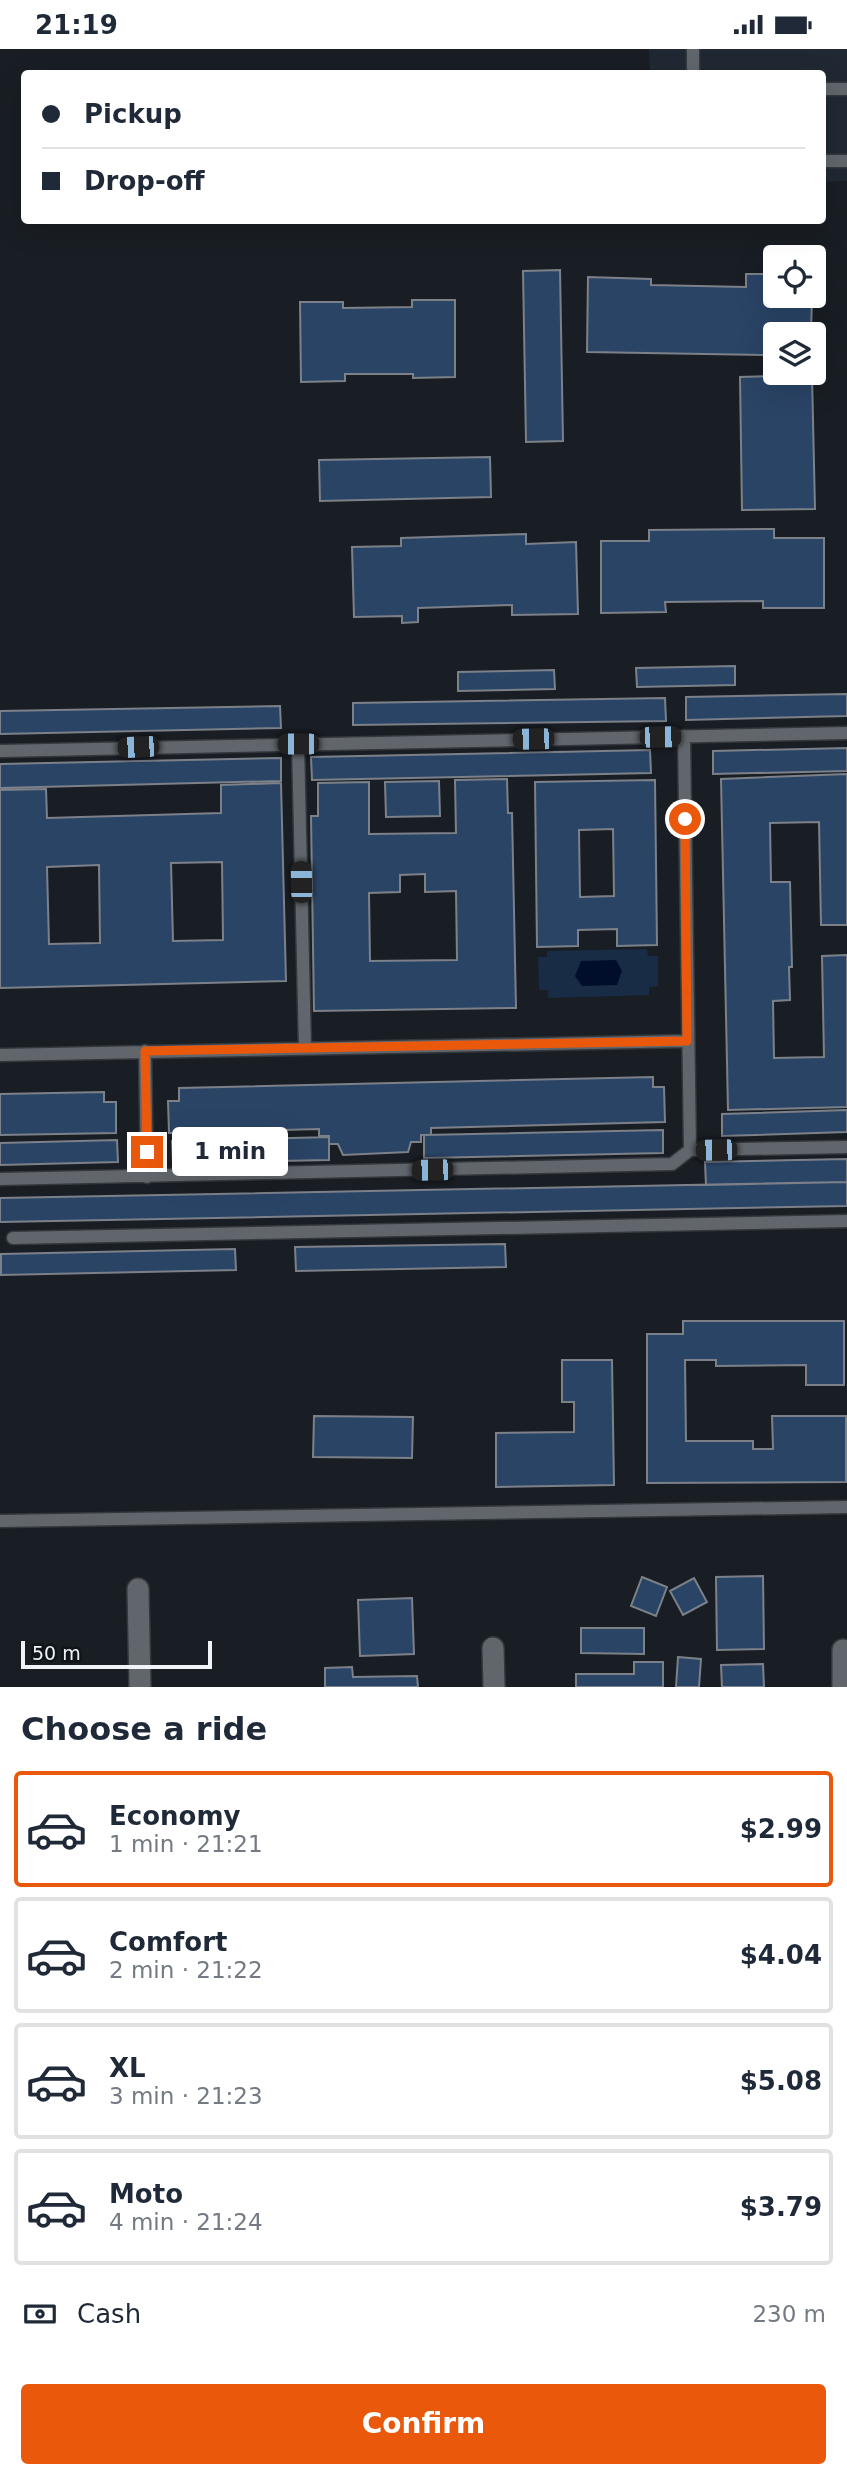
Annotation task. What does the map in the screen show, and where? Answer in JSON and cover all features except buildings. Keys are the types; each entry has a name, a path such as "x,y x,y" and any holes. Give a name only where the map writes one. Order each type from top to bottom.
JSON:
{"street":[{"path":"138,1589 140,1687"},
{"path":"494,1648 494,1687"},
{"path":"843,1650 843,1687"}],"lane":[{"path":"693,49 693,70"},
{"path":"826,89 847,89"},
{"path":"826,161 847,161"},
{"path":"0,751 847,733"},
{"path":"684,736 690,1150"},
{"path":"298,744 305,1048"},
{"path":"0,1055 687,1041"},
{"path":"145,1051 147,1177"},
{"path":"0,1179 672,1164 690,1150 847,1147"},
{"path":"13,1238 847,1221"},
{"path":"0,1521 847,1507"}],"shaded area":[{"path":"649,49 847,49 847,181 826,182 826,70 650,70"},
{"path":"647,949 648,956 658,956 658,986 649,987 649,995 548,998 548,990 539,990 538,957 547,957 547,951"},
{"path":"616,960 622,971 617,985 582,986 575,976 581,961"}],"route":[{"path":"147,1152 145,1051 687,1041 685,819"}]}
